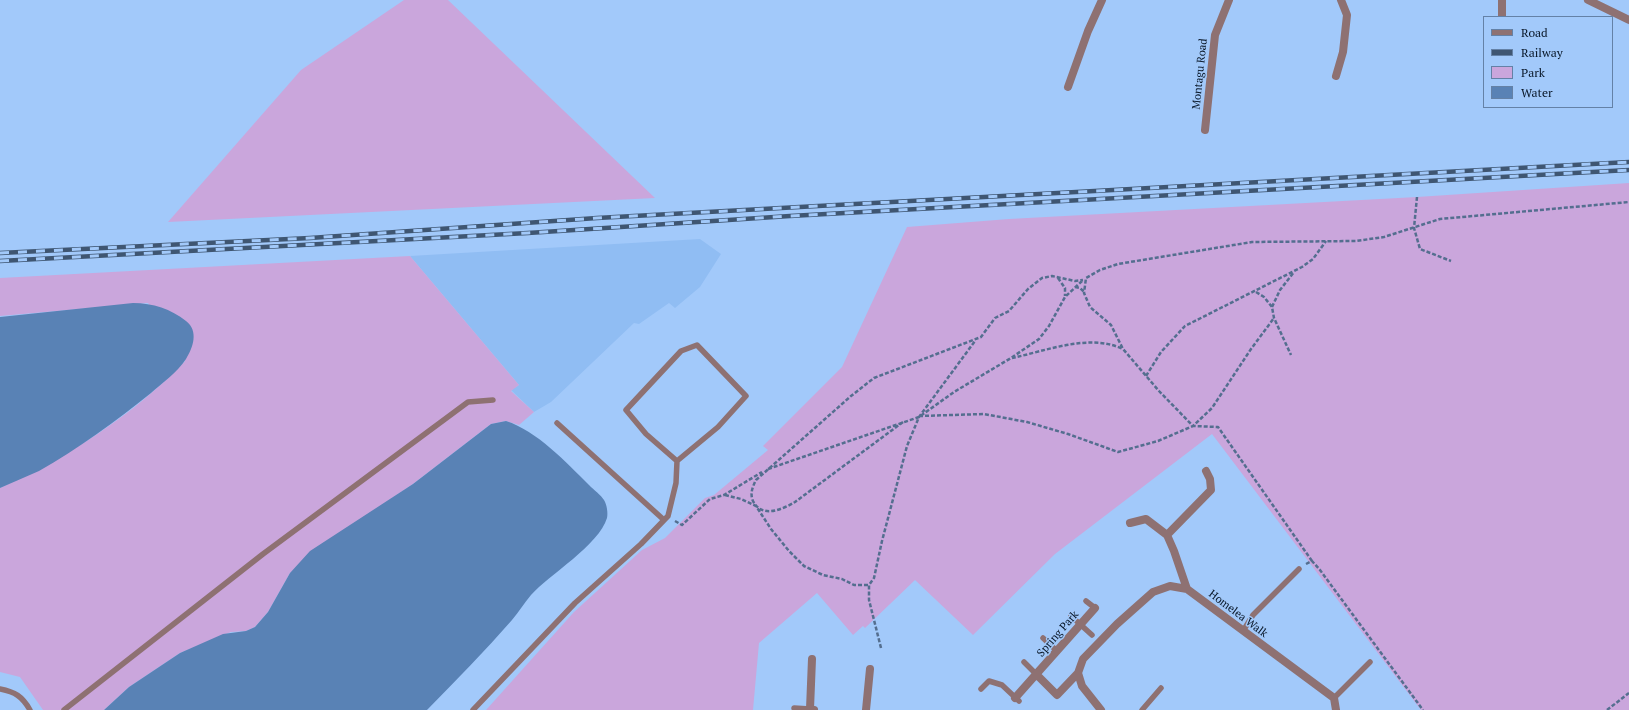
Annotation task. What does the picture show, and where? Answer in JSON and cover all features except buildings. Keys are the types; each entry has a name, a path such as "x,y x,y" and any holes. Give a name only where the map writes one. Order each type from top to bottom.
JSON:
{"street":[{"path":"1068,87 1088,31 1102,0"},
{"name":"Montagu Road","path":"1206,130 1215,35 1229,0"},
{"path":"1336,76 1343,52 1347,15 1341,0"},
{"path":"1502,0 1502,16"},
{"path":"1591,0 1629,20"},
{"path":"1167,535 1210,490 1210,479 1206,471"},
{"path":"1037,675 1057,695 1078,673 1083,659 1117,624 1153,592 1170,586 1187,589 1174,550 1167,535 1146,518 1130,523"},
{"name":"Homelea Walk","path":"1187,589 1334,698"},
{"name":"Spring Park","path":"1017,699 1095,608"},
{"path":"812,659 812,709"},
{"path":"866,710 870,669"},
{"path":"1078,673 1082,686 1101,710"},
{"path":"1334,698 1336,710"}],"lane":[{"path":"473,710 575,603 641,544 666,518 676,484 677,461 718,427 746,396 697,345 681,351 626,410 646,434 677,461"},
{"path":"64,710 263,554 468,402 493,400"},
{"path":"557,423 666,518"},
{"path":"1243,631 1253,615 1299,568"},
{"path":"1086,601 1095,608"},
{"path":"1071,616 1092,635"},
{"path":"1044,638 1057,651"},
{"path":"1024,662 1037,675"},
{"path":"1334,698 1370,662"},
{"path":"981,689 989,682 1002,685 1017,699"},
{"path":"1142,710 1161,688"},
{"path":"0,689 15,692 23,699 30,710"},
{"path":"794,708 812,709"}],"path":[{"path":"1417,198 1414,228 1420,249 1451,262"},
{"path":"666,518 682,525 710,499 724,495 766,470 919,416 954,392 1011,358 1039,339 1049,326 1065,297 1074,287 1100,270 1118,264 1204,248 1252,242 1326,240 1356,241 1377,238 1440,219 1629,202"},
{"path":"1146,376 1161,352 1186,326 1228,303 1256,292 1296,270 1313,259 1326,240"},
{"path":"1272,307 1280,290 1296,270"},
{"path":"881,648 869,600 869,585 874,578 882,541 907,446 919,416 975,341 987,332 995,318 1014,306 1042,278 1056,277 1075,281 1085,279"},
{"path":"1056,277 1065,288 1065,297"},
{"path":"1084,292 1085,279"},
{"path":"1074,287 1080,288 1084,292 1090,307 1111,325 1123,349 1193,426 1218,427 1312,560 1423,710"},
{"path":"1256,292 1264,297 1272,307 1274,318 1291,355"},
{"path":"919,416 984,414 1026,422 1068,434 1118,452 1158,441 1193,426 1212,408 1251,348 1274,318"},
{"path":"869,585 854,585 842,579 823,575 804,566 771,530 751,496 752,488 756,480 766,470 874,378 903,366 975,341"},
{"path":"1011,358 1072,344 1112,344 1123,349"},
{"path":"724,495 741,499 762,510 771,511 783,509 903,422"},
{"path":"1299,568 1312,560"},
{"path":"1607,710 1629,693"}],"shaded area":[{"path":"700,239 721,254 700,287 675,308 669,303 639,324 634,323 551,402 534,412 511,390 519,385 410,256"}],"green space":[{"path":"404,0 448,0 655,198 168,222 301,70"},
{"path":"1629,183 1629,710 1421,710 1212,434 1055,554 973,635 915,580 865,628 863,626 853,635 817,593 759,643 753,710 486,710 574,612 642,550 665,538 705,498 714,495 768,450 763,446 842,367 907,227 1009,219 1417,197"},
{"path":"410,256 519,385 511,391 534,412 519,425 506,421 491,424 413,484 364,517 290,573 268,612 255,627 246,631 231,632 180,653 129,687 104,710 43,710 20,677 0,672 0,488 50,463 122,417 165,381 185,361 148,303 0,316 0,278"}],"water":[{"path":"133,303 148,304 168,310 186,321 190,325 194,335 193,345 189,355 174,373 151,393 82,444 39,471 0,488 0,317"},
{"path":"506,421 529,432 571,467 603,498 607,507 607,518 594,539 531,595 502,632 427,710 104,710 129,687 180,653 223,634 246,631 255,627 268,612 290,573 310,551 413,484 491,424"}],"railway":[{"path":"0,253 310,238 597,218 1629,162"},
{"path":"0,261 528,233 790,216 1629,170"}]}
